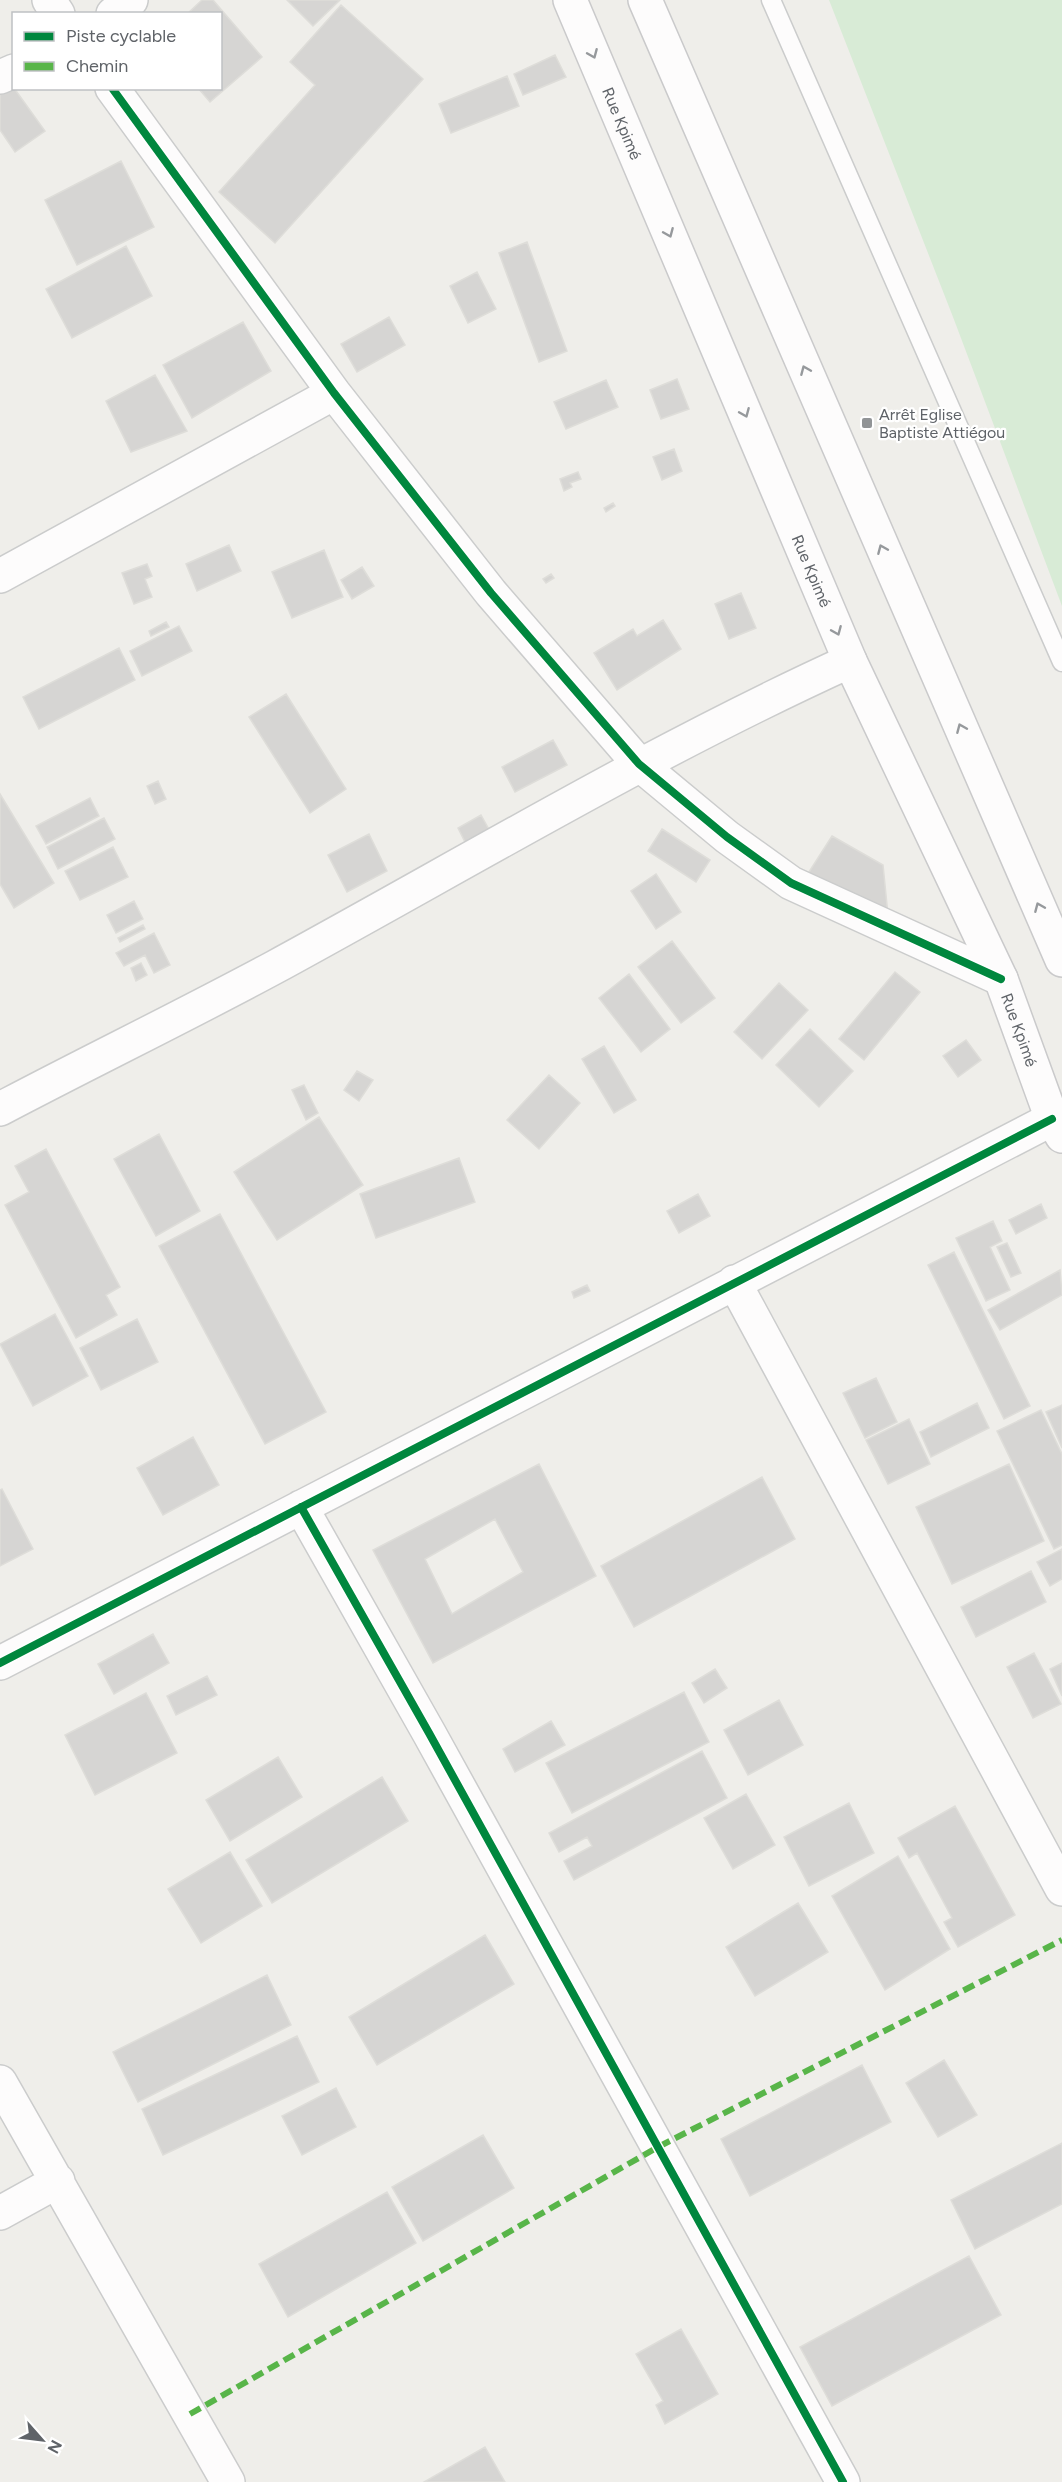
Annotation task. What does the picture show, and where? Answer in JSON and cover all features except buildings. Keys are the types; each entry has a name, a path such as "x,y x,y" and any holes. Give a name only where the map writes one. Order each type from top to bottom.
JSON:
{"street":[{"path":"116,12 131,0"},
{"name":"Rue Kpimé","path":"570,0 850,661 1000,979 1057,1127"},
{"path":"645,0 1062,960"},
{"path":"113,90 334,393 491,593 639,764 727,837 791,883 1000,979"},
{"path":"0,576 334,393"},
{"path":"0,1109 273,968 639,764 770,698 850,661"},
{"path":"0,1663 734,1282 1057,1127"},
{"path":"734,1282 1062,1888"},
{"path":"301,1507 435,1743 843,2482"},
{"path":"0,2082 228,2482"},
{"path":"0,2213 58,2181"}],"lane":[{"path":"771,0 1062,662"}],"green space":[{"path":"829,0 1062,0 1062,606 953,317"}],"marked path":[{"path":"190,2414 658,2147 1062,1940"}],"cycle path":[{"path":"113,90 334,393 491,593 639,764 727,837 791,883 1001,979"},
{"path":"0,1663 1052,1119"},
{"path":"301,1507 429,1733 843,2482"}],"place":[{"name":"Arrêt Eglise Baptiste Attiégou","path":"867,423"}]}
